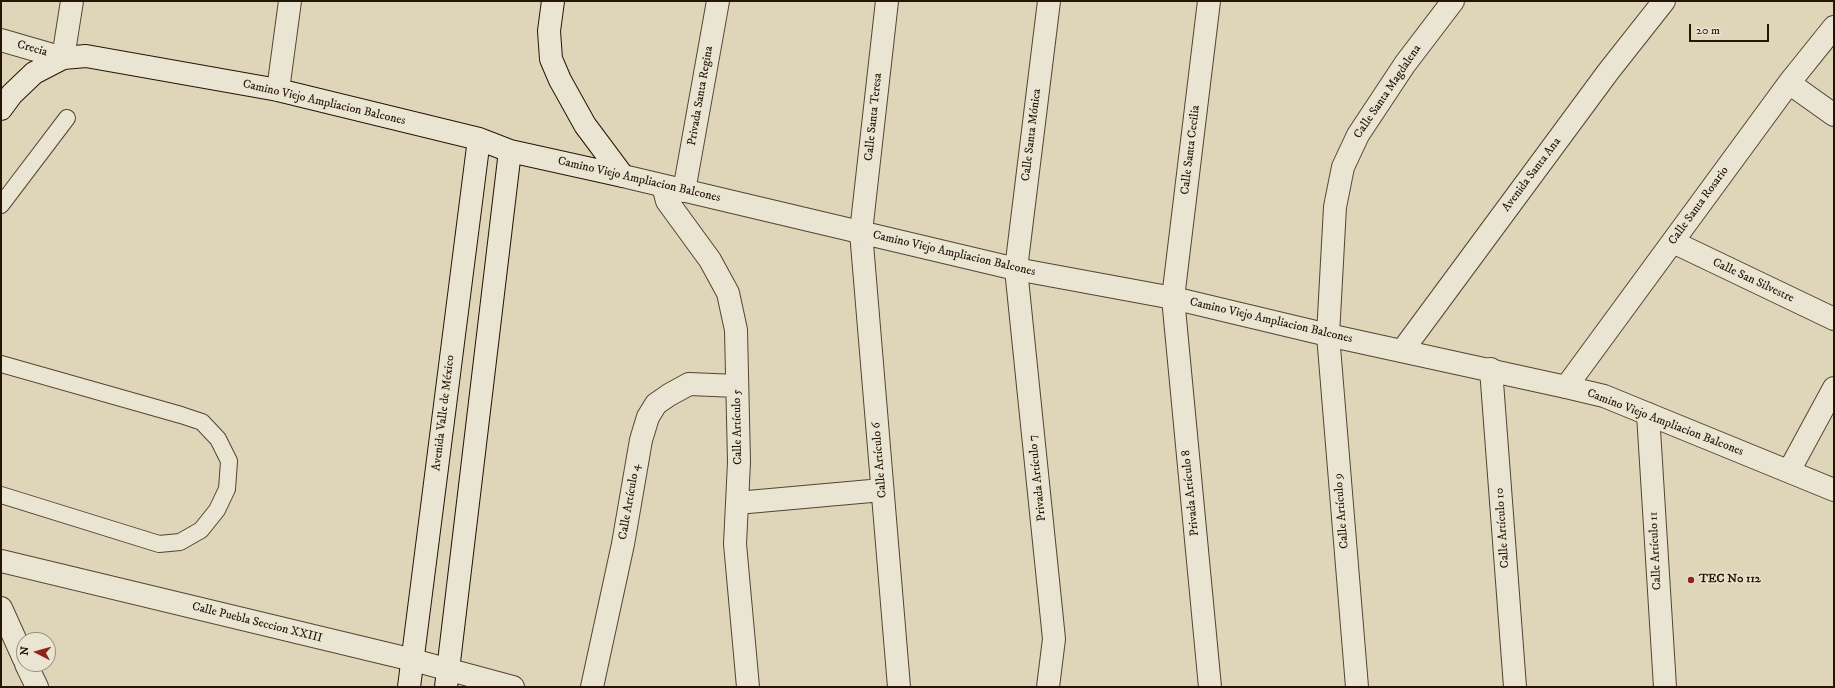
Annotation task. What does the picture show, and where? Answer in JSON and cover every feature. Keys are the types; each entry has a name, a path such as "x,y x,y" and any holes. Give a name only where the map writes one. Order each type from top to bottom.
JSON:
{"street":[{"path":"1,109 12,94 34,73 63,58 72,1"},
{"path":"278,90 290,1"},
{"path":"553,1 549,31 551,59 560,80 585,126 623,176"},
{"name":"Privada Santa Regina","path":"684,191 718,1"},
{"name":"Calle Santa Teresa","path":"861,232 887,1"},
{"name":"Calle Santa Mónica","path":"1016,269 1049,1"},
{"name":"Calle Santa Cecilia","path":"1172,298 1209,1"},
{"name":"Calle Santa Magdalena","path":"1328,335 1335,207 1343,167 1358,135 1405,64 1453,1"},
{"name":"Avenida Santa Ana","path":"1402,351 1608,72 1664,1"},
{"name":"Calle Santa Rosario","path":"1566,386 1789,83 1834,27"},
{"name":"Crecia","path":"1,40 63,58"},
{"name":"Camino Viejo Ampliacion Balcones","path":"63,58 86,56 108,59 278,90 479,139 510,151 623,176 1016,269 1172,298 1328,335 1566,386 1604,396 1834,490"},
{"path":"1789,83 1834,115"},
{"name":"Avenida Valle de México","path":"409,687 479,139"},
{"path":"447,678 510,151"},
{"name":"Calle Artículo 5","path":"663,186 667,201 710,260 728,293 736,330 739,462 735,544 748,687"},
{"name":"Calle Artículo 6","path":"861,232 899,687"},
{"name":"Calle San Silvestre","path":"1673,242 1834,319"},
{"name":"Privada Artículo 7","path":"1016,269 1054,639 1048,687"},
{"name":"Privada Artículo 8","path":"1172,298 1210,687"},
{"name":"Calle Artículo 9","path":"1328,335 1357,687"},
{"name":"Calle Artículo 10","path":"1490,369 1515,687"},
{"name":"Calle Artículo 4","path":"592,687 623,544 641,440 648,418 656,404 689,384 737,386"},
{"path":"1789,471 1834,388"},
{"name":"Calle Artículo 11","path":"1648,414 1665,687"},
{"path":"736,504 882,490"},
{"name":"Calle Puebla Seccion XXIII","path":"1,561 413,660 447,678 513,687"},
{"path":"1,608 16,641"},
{"path":"30,672 37,687"}],"lane":[{"path":"1,205 67,118"},
{"path":"1,364 202,422 218,439 229,461 227,489 217,510 201,530 180,542 159,544 1,495"}],"place":[{"name":"TEC N0 112","path":"1691,580"}]}
